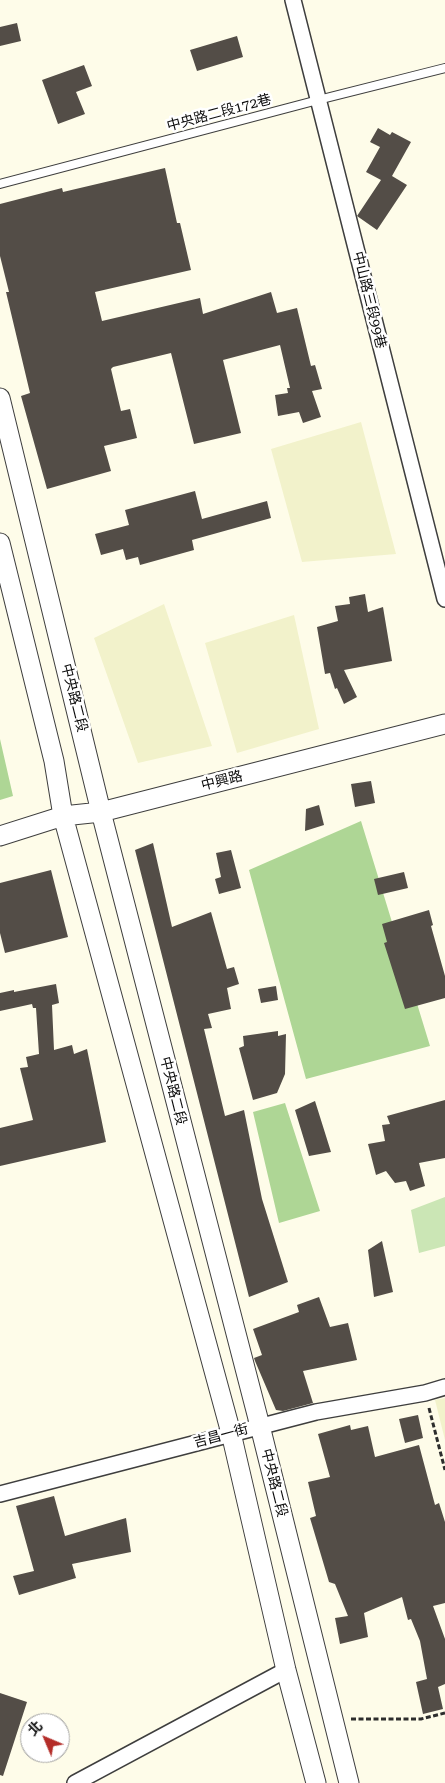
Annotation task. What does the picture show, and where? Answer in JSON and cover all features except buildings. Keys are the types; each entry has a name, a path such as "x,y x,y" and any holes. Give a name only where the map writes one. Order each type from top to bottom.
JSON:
{"street":[{"name":"中山路三段99巷","path":"293,0 445,599"},
{"name":"中央路二段","path":"0,398 101,812 260,1426 349,1783"},
{"path":"0,543 54,761 63,816 230,1433 286,1670 316,1783"},
{"name":"中興路","path":"0,836 63,816 101,812 445,724"},
{"name":"吉昌一街","path":"0,1494 316,1412 425,1393 445,1387"},
{"path":"75,1783 286,1670"}],"lane":[{"name":"中央路二段172巷","path":"0,184 445,68"}],"path":[{"path":"425,1393 445,1470"},
{"path":"333,1719 421,1719 445,1713"}],"green space":[{"path":"361,422 396,554 302,562 271,449"},
{"path":"164,604 212,746 138,763 94,638"},
{"path":"294,615 319,729 237,753 205,643"},
{"path":"0,739 13,796 0,800"},
{"path":"361,821 430,1046 306,1079 249,870"},
{"path":"285,1103 320,1211 279,1223 253,1112"},
{"path":"445,1197 445,1246 419,1253 411,1210"},
{"path":"445,1398 445,1440 435,1400"}]}
